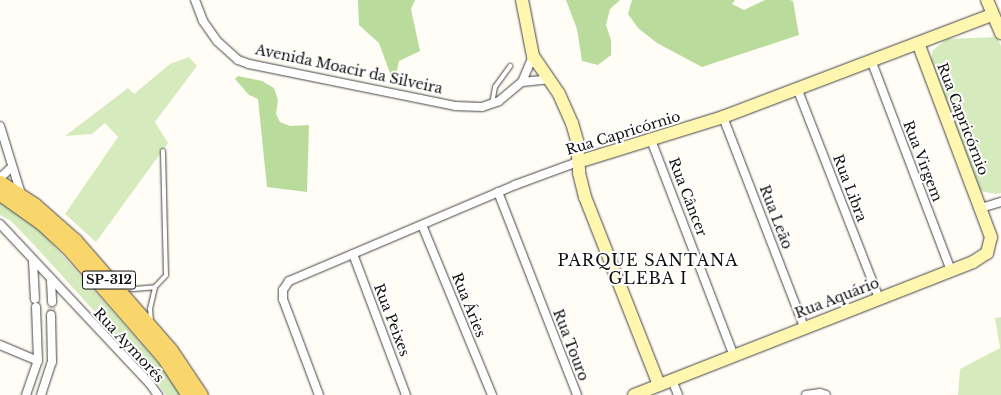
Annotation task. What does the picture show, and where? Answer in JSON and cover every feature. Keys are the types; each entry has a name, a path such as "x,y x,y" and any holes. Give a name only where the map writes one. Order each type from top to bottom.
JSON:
{"main road":[{"name":"SP-312","path":"0,182 21,194 61,227 152,328 181,363 201,395"},
{"name":"SP-312","path":"0,194 41,223 67,248 163,357 188,395"}],"street":[{"name":"Avenida Moacir da Silveira","path":"195,0 203,21 217,41 238,60 250,64 456,106 470,108 492,105 522,82 533,56"},
{"path":"522,0 533,56 549,79 572,123 577,141 578,162 585,197 659,385"},
{"path":"987,0 997,13 1001,33"},
{"path":"918,43 997,13"},
{"name":"Rua Capricórnio","path":"319,395 283,299 283,290 289,281 498,192 578,162 723,117 918,43 981,208"},
{"name":"Rua Virgem","path":"871,60 951,270"},
{"path":"522,82 549,79"},
{"name":"Rua Libra","path":"797,88 879,298"},
{"name":"Rua Leão","path":"723,117 804,327"},
{"path":"0,126 21,194"},
{"name":"Rua Câncer","path":"651,140 733,354"},
{"path":"0,156 9,157"},
{"path":"0,178 12,167"},
{"name":"Rua Touro","path":"498,192 577,395"},
{"path":"981,208 1001,202"},
{"name":"Rua Aquário","path":"634,395 733,354 973,262 987,253 991,237 981,208"},
{"name":"Rua Aymorés","path":"0,224 33,261 150,384 158,395"},
{"name":"Rua Áries","path":"422,225 492,395"},
{"name":"Rua Peixes","path":"353,254 406,395"},
{"path":"26,395 38,361 33,261"},
{"path":"52,281 52,302"},
{"path":"41,395 52,362 51,315"},
{"path":"0,345 38,361"},
{"path":"672,380 678,395"},
{"path":"806,395 826,395"}],"lane":[{"path":"492,105 495,87 510,66"},
{"path":"152,328 150,309 155,287 165,277 168,270 163,151"},
{"path":"113,284 134,289 155,287"}],"green space":[{"path":"358,0 415,0 411,9 420,51 399,61 394,84 379,43 359,25"},
{"path":"566,0 620,0 610,9 606,25 611,40 611,55 598,65 582,61 577,29"},
{"path":"632,0 735,0 732,4 744,10 765,0 790,0 793,1 799,35 702,67 657,43 638,28 628,14"},
{"path":"997,37 1001,46 1001,193 995,194 981,191 931,59 933,50 947,39"},
{"path":"189,57 197,66 155,122 168,143 96,242 65,214 118,137 105,123 92,134 65,136 128,88 134,94 170,64"},
{"path":"238,76 262,81 274,88 278,100 276,114 280,122 290,126 309,125 307,192 267,187 258,99 249,95 235,79"},
{"path":"0,201 31,220 177,384 182,395 166,395 153,376 36,247 11,221 0,215"},
{"path":"1001,317 1001,395 958,395 960,369 1000,348 995,318"}],"tunnel":[{"path":"51,315 52,302"}],"district":[{"name":"PARQUE SANTANA GLEBA I","path":"648,269"}]}
